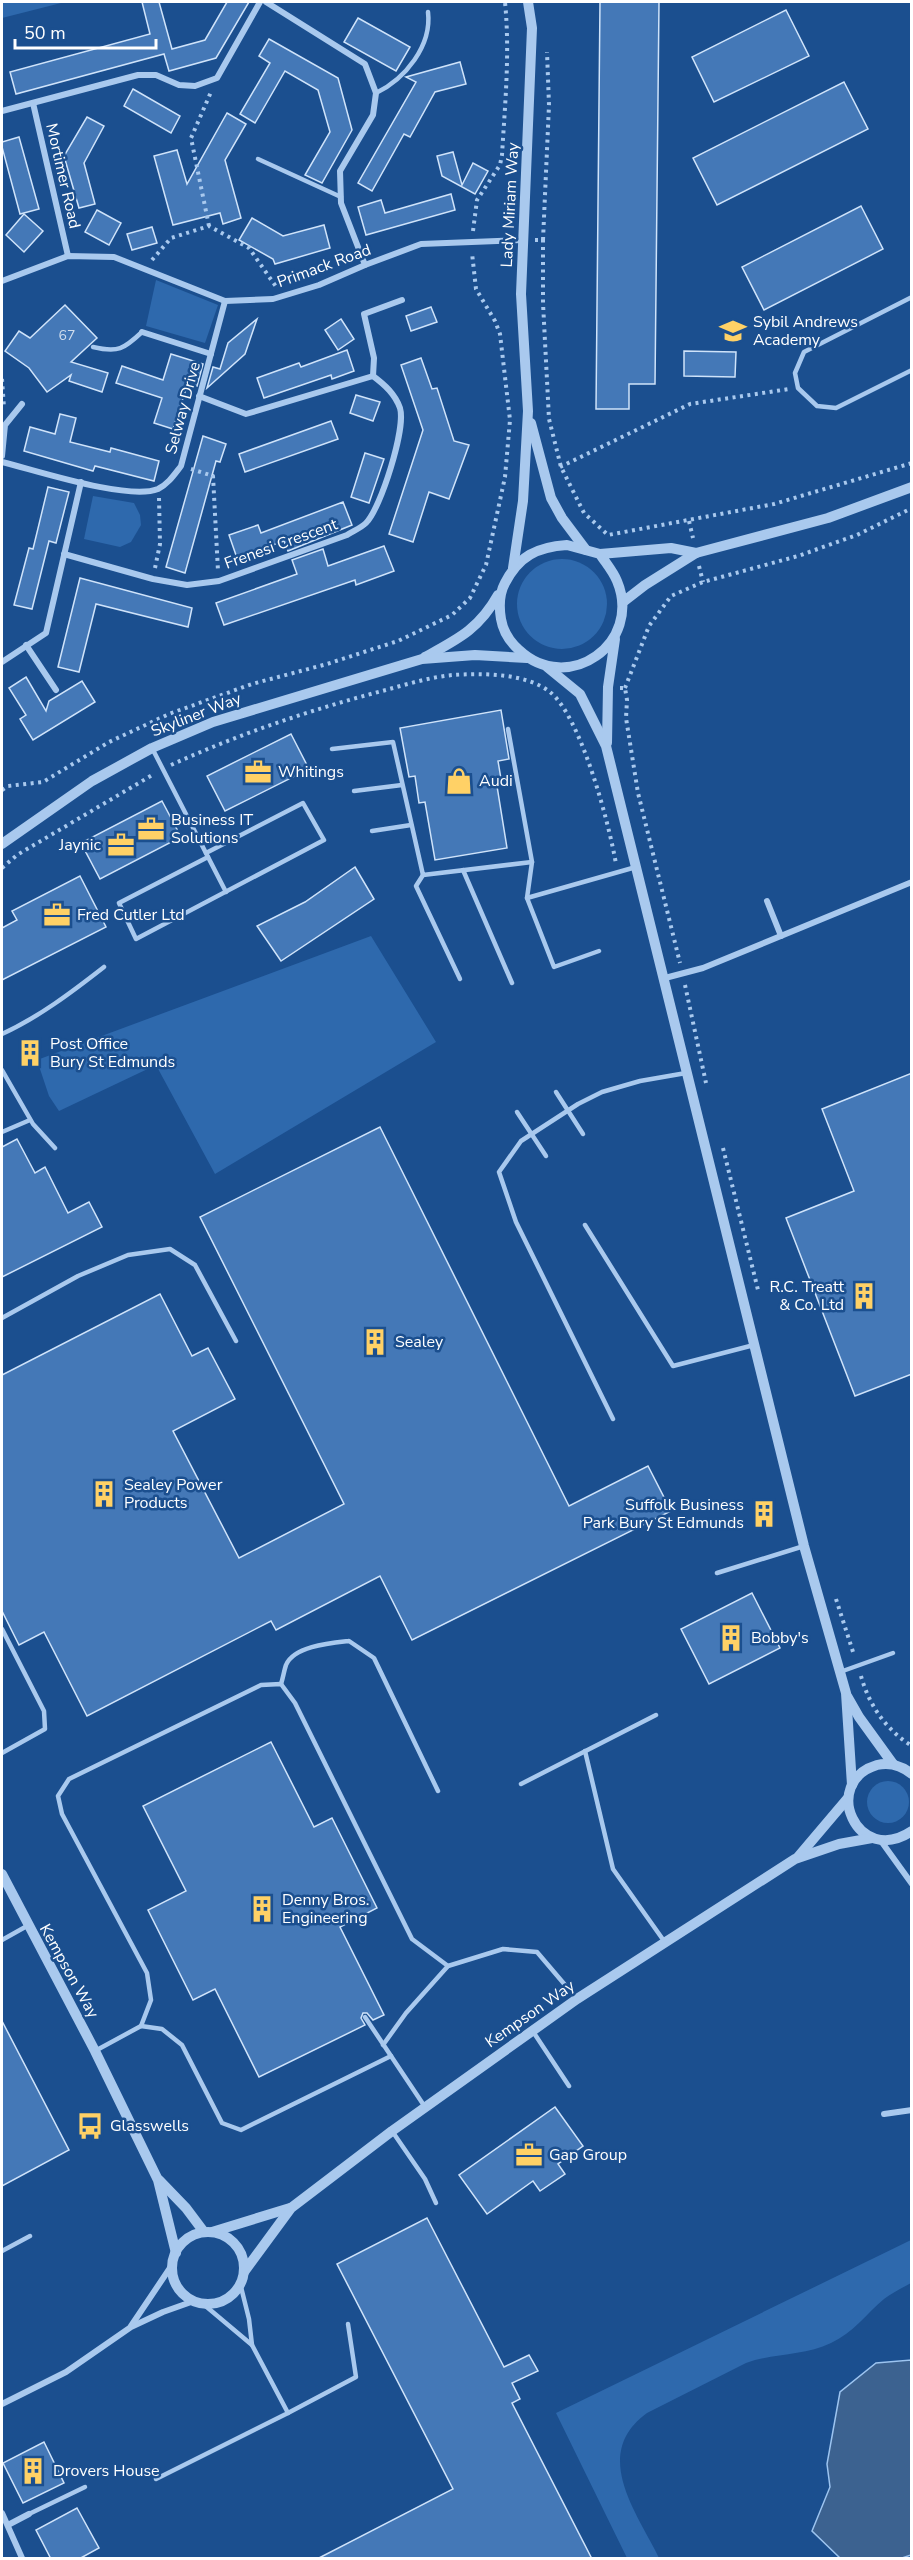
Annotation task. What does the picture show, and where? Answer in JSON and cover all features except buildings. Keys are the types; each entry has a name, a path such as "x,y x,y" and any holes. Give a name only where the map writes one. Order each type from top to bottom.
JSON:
{"street":[{"path":"217,78 260,2"},
{"path":"266,2 364,64 376,93 373,115 340,171 340,197 365,265"},
{"name":"Lady Miriam Way","path":"513,568 524,501 528,411 521,294 532,28 528,2"},
{"name":"Mortimer Road","path":"2,111 138,75 156,75 179,85 195,86 217,78"},
{"name":"Mortimer Road","path":"33,103 68,255"},
{"name":"Primack Road","path":"2,282 8,277 68,255 114,257 225,301 283,296 319,285 421,244 522,240"},
{"path":"199,396 246,414 374,376 374,358 364,314 402,300"},
{"name":"Selway Drive","path":"158,489 170,480 181,466 225,301"},
{"name":"Selway Drive","path":"142,332 211,354"},
{"name":"Frenesi Crescent","path":"219,581 347,535 366,523 376,509 401,432 400,409 390,389 374,376"},
{"path":"2,456 5,425 22,404"},
{"name":"Lady Miriam Way","path":"528,411 551,498 562,518 586,550"},
{"path":"2,462 81,482 137,493 158,489"},
{"path":"2,662 46,633 81,482"},
{"path":"623,602 645,585 696,554 828,518 912,487"},
{"path":"696,554 671,548 600,554 567,545 547,546 528,554 513,568 503,587 499,607 502,626 512,644 527,658 548,667 580,694 606,746 804,1546 846,1693 852,1785"},
{"path":"64,554 153,579 187,585 219,581"},
{"path":"600,554 617,580 623,602 608,687 606,746"},
{"name":"Skyliner Way","path":"2,844 92,781 152,748 213,722 422,659 467,634 487,615 503,587"},
{"path":"548,667 567,668 587,662 604,651 616,635"},
{"path":"26,645 56,690"},
{"name":"Skyliner Way","path":"422,659 475,655 527,658"},
{"path":"665,978 703,968 912,882"},
{"path":"767,901 781,936"},
{"path":"846,1693 859,1717 893,1764"},
{"path":"910,1771 893,1764 881,1764 869,1768 859,1775 852,1785 848,1798 853,1822 861,1832 877,1839 912,1884"},
{"name":"Kempson Way","path":"795,1859 848,1798"},
{"name":"Kempson Way","path":"244,2271 291,2208 392,2131 532,2030 664,1941 795,1859 839,1844 877,1839 892,1841 912,1832"},
{"name":"Kempson Way","path":"2,1874 27,1926 95,2051 158,2180 176,2253"},
{"path":"884,2114 912,2110"},
{"name":"Kempson Way","path":"158,2180 208,2232 291,2208"},
{"path":"2,2404 66,2372 131,2327 163,2312 198,2302 213,2303 224,2300 240,2283 244,2271 242,2258 236,2245 225,2236 208,2232 187,2239 131,2327"},
{"path":"172,2265 177,2286 185,2295 198,2302"},
{"path":"2,2513 22,2559"},
{"path":"8,2525 29,2514"}],"lane":[{"path":"376,93 398,80 423,45 429,29 428,12"},
{"path":"258,159 340,197"},
{"path":"912,297 804,352 795,373 798,388 817,406 836,408 912,370"},
{"path":"93,346 118,350 142,332"},
{"path":"508,729 532,862 527,898 554,967 599,951"},
{"path":"332,749 393,742 423,875 416,886 460,979"},
{"path":"152,748 226,892"},
{"path":"354,791 402,785"},
{"path":"303,803 324,840 226,892 136,939 119,903 303,803"},
{"path":"372,831 411,825"},
{"path":"423,875 532,862"},
{"path":"527,898 636,867"},
{"path":"463,870 512,983"},
{"path":"2,1034 68,995 104,967"},
{"path":"2,1070 30,1120 55,1148"},
{"path":"612,1419 516,1222 499,1173 521,1141 602,1092 640,1081 686,1073"},
{"path":"556,1092 583,1134"},
{"path":"518,1112 546,1156"},
{"path":"2,1132 30,1120"},
{"path":"585,1225 673,1366 754,1345"},
{"path":"2,1317 78,1276 128,1255 170,1249 195,1265 236,1341"},
{"path":"717,1574 804,1546"},
{"path":"2,1629 44,1711 45,1729 2,1753"},
{"path":"281,1684 287,1662 319,1644 349,1641 374,1658 438,1791"},
{"path":"840,1672 893,1653"},
{"path":"281,1684 295,1702 412,1939 448,1966"},
{"path":"141,2026 151,2000 147,1973 62,1814 58,1796 69,1779 261,1685 281,1684"},
{"path":"521,1784 656,1714"},
{"path":"585,1751 612,1869 664,1941"},
{"path":"2,1940 27,1926"},
{"path":"384,2044 406,2013 448,1966 503,1949 537,1952 577,1999"},
{"path":"366,2017 425,2107"},
{"path":"95,2051 141,2026 162,2029 182,2045 222,2123 241,2130 391,2056"},
{"path":"532,2030 569,2085"},
{"path":"392,2131 425,2179 436,2203"},
{"path":"2,2251 30,2236"},
{"path":"240,2283 249,2319 252,2345 288,2413"},
{"path":"198,2302 252,2345"},
{"path":"156,2479 356,2378 348,2324"},
{"path":"29,2514 85,2487"}],"path":[{"path":"547,41 549,105 543,240 543,303 549,419 561,467 584,513 608,535 774,504 912,463"},
{"path":"209,226 191,138 217,78"},
{"path":"144,269 171,238 209,226 249,248 283,296"},
{"path":"522,240 543,240"},
{"path":"2,379 5,425"},
{"path":"561,467 690,404 798,388"},
{"path":"181,466 213,476 219,581"},
{"path":"153,579 159,544 158,489"},
{"path":"708,1091 683,973 638,793 626,718 625,688 649,626 671,596 703,582 798,556 857,535 912,508"},
{"path":"608,687 625,688"},
{"path":"722,1145 759,1297"},
{"path":"835,1594 872,1702 896,1736 912,1746"}],"shaded area":[{"path":"2,2 65,2 2,18"},
{"path":"156,280 218,305 205,343 146,326"},
{"path":"93,496 134,503 140,515 141,525 131,542 120,547 84,539"},
{"path":"562,559 579,562 594,572 604,587 607,604 604,621 594,636 579,646 562,649 545,646 530,636 520,621 517,604 520,587 530,572 545,562"},
{"path":"371,936 436,1042 215,1174 156,1065 59,1111 49,1096 37,1060"},
{"path":"888,1781 903,1787 909,1802 903,1817 888,1823 873,1817 867,1802 873,1787"},
{"path":"911,2240 911,2283 884,2299 853,2329 839,2339 810,2350 746,2363 647,2413 630,2429 622,2446 620,2465 623,2483 630,2502 659,2558 627,2558 556,2413"},
{"path":"911,2360 911,2555 902,2558 840,2558 812,2531 830,2487 827,2464 840,2392 876,2363"}],"place":[{"name":"Sybil Andrews Academy","path":"733,331"},
{"name":"Whitings","path":"258,772"},
{"name":"Audi","path":"459,781"},
{"name":"Business IT Solutions","path":"151,829"},
{"name":"Jaynic","path":"121,845"},
{"name":"Fred Cutler Ltd","path":"57,915"},
{"name":"Post Office Bury St Edmunds","path":"30,1053"},
{"name":"R.C. Treatt & Co. Ltd","path":"864,1296"},
{"name":"Sealey","path":"375,1342"},
{"name":"Sealey Power Products","path":"104,1494"},
{"name":"Suffolk Business Park Bury St Edmunds","path":"764,1514"},
{"name":"Bobby's","path":"731,1638"},
{"name":"Denny Bros. Engineering","path":"262,1909"},
{"name":"Glasswells","path":"90,2126"},
{"name":"Gap Group","path":"529,2155"},
{"name":"Drovers House","path":"33,2471"}]}
